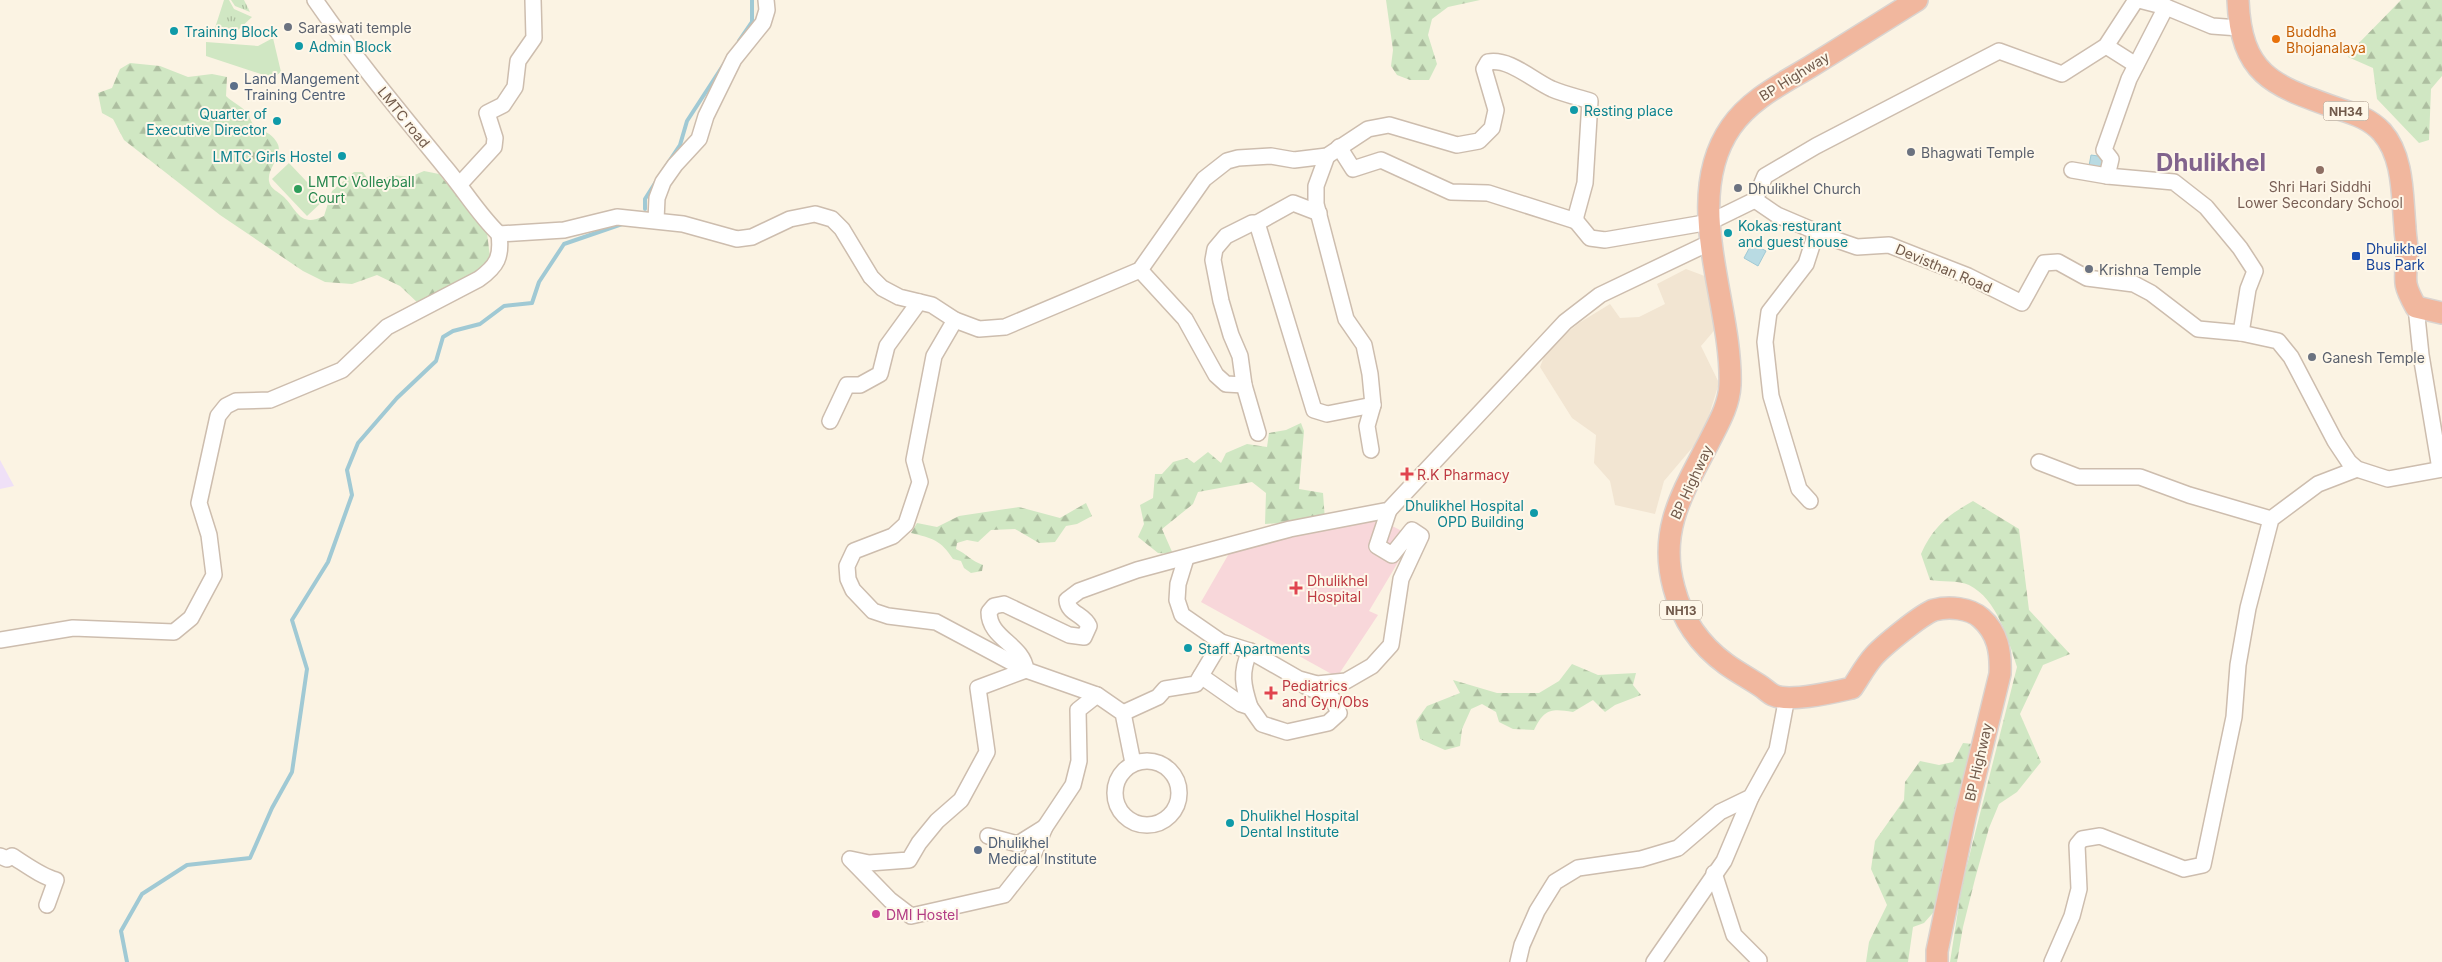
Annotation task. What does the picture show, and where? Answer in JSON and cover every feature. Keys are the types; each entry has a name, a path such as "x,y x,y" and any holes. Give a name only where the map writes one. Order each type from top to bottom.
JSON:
{"highway":[{"name":"BP Highway","path":"1917,0 1754,101 1731,127 1716,159 1710,188 1710,232 1729,352 1730,388 1722,417 1685,488 1672,523 1667,552 1669,572 1678,606 1696,635 1714,656 1774,696 1813,696 1852,688 1874,656 1912,624 1933,610 1955,608 1976,614 1989,625 1998,641 2001,657 2000,674 1951,882 1937,951 1937,962"},
{"name":"NH34","path":"2238,0 2239,28 2250,55 2269,79 2291,92 2366,118 2382,133 2398,165 2401,179 2407,257 2404,271 2406,284 2416,307"},
{"path":"2416,307 2442,314"}],"street":[{"name":"LMTC road","path":"315,0 358,61 460,184 488,223 500,234"},
{"path":"460,184 494,147 495,138 487,113 503,105 515,87 518,61 534,38 533,0"},
{"path":"654,220 657,198 663,182 675,165 699,139 713,100 734,59 763,23 767,10 766,0"},
{"path":"1186,558 1178,584 1177,600 1182,615 1221,642 1250,651 1299,679 1317,684 1346,681 1372,666 1391,645 1401,579 1421,536 1412,530 1392,555 1377,546 1389,510 1566,322 1600,295 1710,232 1755,200 1766,176 1816,146 1999,51 2062,74 2106,46 2138,0 2166,7 2212,26 2239,28"},
{"path":"2107,176 2111,158 2104,150 2128,79 2166,7"},
{"path":"2106,46 2136,65"},
{"path":"0,640 73,628 174,632 184,626 191,618 214,575 208,535 199,503 218,416 226,406 236,401 270,400 342,370 387,327 492,270 500,252 500,234 564,230 605,218 630,217 683,224 737,238 752,237 790,219 815,214 832,219 842,229 871,277 882,288 899,297 932,305 955,320 979,329 1005,327 1140,270 1204,180 1227,161 1238,158 1271,156 1294,160 1333,152 1368,130 1389,126 1457,145 1479,141 1492,128 1496,110 1484,69 1488,62 1496,61 1505,63 1552,89 1590,101 1585,183 1576,221"},
{"path":"1333,152 1353,169 1381,160 1451,192 1488,193 1576,221 1590,238 1605,240 1710,232"},
{"path":"1333,152 1316,186 1316,204 1346,319 1364,345 1370,374 1373,405 1367,426 1371,450"},
{"path":"2072,170 2107,176 2174,182 2206,207 2240,248 2255,271 2248,289 2241,333"},
{"name":"Devisthan Road","path":"1755,200 1777,215 1816,232 1857,247 1889,246 1968,276 2022,303 2044,263 2058,262 2087,278 2102,278 2134,284 2151,293 2198,329 2241,333 2278,341 2291,357 2335,442 2349,462 2358,469 2388,479 2441,469"},
{"path":"1258,433 1244,386 1240,356 1231,335 1221,301 1213,260 1215,249 1226,236 1252,223 1257,223 1293,203 1319,213"},
{"path":"1257,223 1314,410 1327,414 1373,405"},
{"path":"1810,501 1798,489 1771,396 1766,342 1769,312 1806,264 1816,232"},
{"path":"1140,270 1185,319 1216,375 1226,384 1244,386"},
{"path":"830,421 847,385 860,385 880,374 887,346 919,302"},
{"path":"2416,307 2421,355 2441,469"},
{"path":"955,320 934,356 914,460 920,482 906,524 893,536 854,550 847,566 848,579 853,590 873,611 888,616 936,622 1026,670 1098,695 1123,713 1133,763"},
{"path":"2039,462 2078,477 2140,477 2190,495 2271,519"},
{"path":"2052,962 2072,916 2079,889 2077,845 2082,840 2100,836 2184,869 2203,865 2234,717 2238,665 2248,608 2271,519 2318,484 2358,469"},
{"path":"1026,670 1025,661 1020,654 1003,640 989,621 989,612 994,606 1004,604 1069,635 1077,638 1084,637 1089,626 1086,620 1071,611 1068,606 1067,600 1071,595 1137,570 1290,529 1389,510"},
{"path":"1123,713 1158,697 1165,689 1196,684 1221,642"},
{"path":"1250,651 1244,663 1242,685 1250,707 1262,724 1287,732 1328,723 1339,713 1332,698 1306,687 1299,679"},
{"path":"1026,670 978,688 987,752 961,800 938,821 919,843 909,860 869,863 850,859 890,900 911,916 1004,895 1030,862 1046,827 1073,785 1079,760 1078,710 1098,695"},
{"path":"1201,676 1241,704 1250,707"},
{"path":"1654,962 1682,919 1705,892 1714,873 1732,847 1751,797 1777,750 1787,697"},
{"path":"1146,761 1159,763 1170,770 1178,781 1180,794 1177,806 1170,817 1159,824 1146,826 1134,823 1124,816 1117,805 1114,793 1117,781 1123,771 1133,763 1146,761"},
{"path":"1518,962 1522,944 1537,911 1555,882 1578,868 1641,859 1678,848 1720,812 1751,797"},
{"path":"988,836 1018,844 1046,827"},
{"path":"0,856 7,859 12,856 28,867 41,872 47,878 56,880 47,905"},
{"path":"1714,873 1734,935 1759,960"}],"shaded area":[{"path":"1686,269 1710,278 1718,326 1701,346 1719,383 1703,435 1664,481 1655,514 1615,505 1610,481 1594,463 1596,435 1572,418 1540,367 1547,349 1579,323 1610,304 1620,318 1639,317 1665,304 1657,284"},
{"path":"0,460 14,486 0,489"},
{"name":"Dhulikhel Hospital","path":"1362,521 1383,521 1413,537 1369,611 1378,615 1337,677 1201,602 1231,550 1258,540"}],"green space":[{"path":"224,0 229,0 234,9 252,17 238,30 215,28"},
{"path":"231,0 244,0 250,12 235,6"},
{"path":"1386,0 1480,0 1448,7 1432,19 1428,35 1437,64 1429,80 1410,80 1397,75 1391,66 1393,50"},
{"path":"2401,0 2442,0 2442,76 2431,89 2429,140 2419,143 2377,99 2373,68 2348,57 2356,46"},
{"path":"273,38 281,72 273,78 206,56 206,42 258,46"},
{"path":"130,63 160,66 188,77 212,74 227,77 226,96 245,111 255,126 267,132 276,141 279,151 269,176 270,184 304,219 316,219 324,216 332,191 354,172 363,172 368,179 378,181 393,175 410,177 424,171 439,174 487,233 490,257 486,266 420,305 400,286 377,275 352,284 325,282 303,271 220,215 124,140 113,119 102,113 98,93 112,88 120,69"},
{"name":"LMTC Volleyball Court","path":"289,163 324,200 307,216 272,179"},
{"path":"1301,423 1304,431 1299,489 1323,493 1325,520 1265,524 1266,493 1252,482 1198,492 1193,504 1162,529 1173,554 1158,553 1138,537 1144,524 1140,505 1153,498 1155,474 1162,474 1173,462 1187,458 1194,463 1208,452 1221,463 1226,453 1247,444 1267,447 1269,433 1286,430"},
{"path":"1973,501 2019,529 2029,610 2070,654 2043,665 2020,714 2041,762 2017,792 1999,804 1989,828 1975,879 1963,927 1957,962 1950,962 1962,885 2017,667 2000,621 1987,600 1979,591 1965,583 1930,580 1921,554 1936,529 1956,511"},
{"path":"1086,503 1092,516 1077,524 1066,526 1055,542 1039,543 1015,529 991,530 978,542 967,540 957,543 956,549 983,565 982,571 971,573 964,568 961,561 953,559 940,544 930,538 911,533 917,523 937,527 959,516 1019,507 1060,518"},
{"path":"1572,664 1598,675 1636,673 1633,685 1641,695 1615,705 1605,712 1593,700 1573,712 1554,710 1541,718 1534,730 1513,729 1499,722 1496,712 1482,704 1471,709 1462,729 1460,746 1445,750 1420,739 1416,721 1427,706 1460,693 1453,680 1497,693 1539,693 1559,681"},
{"path":"1963,743 1973,744 1939,906 1924,923 1913,927 1908,962 1866,962 1869,942 1887,905 1871,869 1875,841 1904,800 1905,782 1920,761 1939,765 1953,762"}],"water":[{"path":"2091,155 2105,157 2103,168 2089,166"},
{"path":"1752,243 1766,251 1758,266 1744,258"}],"waterway":[{"path":"739,41 752,22 752,0"},
{"path":"662,172 680,145 687,121 724,64"},
{"path":"645,209 645,199 657,180"},
{"path":"127,962 121,931 142,894 187,865 250,858 272,808 292,772 307,669 292,620 328,562 352,495 347,470 358,443 397,398 436,361 443,337 453,331 480,324 504,306 532,303 539,282 564,244 625,223"}],"place":[{"name":"Saraswati temple","path":"288,27"},
{"name":"Training Block","path":"174,31"},
{"name":"Buddha Bhojanalaya","path":"2276,39"},
{"name":"Admin Block","path":"299,46"},
{"name":"Land Mangement Training Centre","path":"234,86"},
{"name":"Resting place","path":"1574,110"},
{"name":"Quarter of Executive Director","path":"277,121"},
{"name":"Bhagwati Temple","path":"1911,152"},
{"name":"LMTC Girls Hostel","path":"342,156"},
{"name":"Shri Hari Siddhi Lower Secondary School","path":"2320,170"},
{"name":"Dhulikhel Church","path":"1738,188"},
{"name":"LMTC Volleyball Court","path":"298,189"},
{"name":"Kokas resturant and guest house","path":"1728,233"},
{"name":"Dhulikhel Bus Park","path":"2356,256"},
{"name":"Krishna Temple","path":"2089,269"},
{"name":"Ganesh Temple","path":"2312,357"},
{"name":"R.K Pharmacy","path":"1407,474"},
{"name":"Dhulikhel Hospital OPD Building","path":"1534,513"},
{"name":"Dhulikhel Hospital","path":"1296,588"},
{"name":"Staff Apartments","path":"1188,648"},
{"name":"Pediatrics and Gyn/Obs","path":"1271,693"},
{"name":"Dhulikhel Hospital Dental Institute","path":"1230,823"},
{"name":"Dhulikhel Medical Institute","path":"978,850"},
{"name":"DMI Hostel","path":"876,914"}],"district":[{"name":"Dhulikhel","path":"2211,162"}]}
